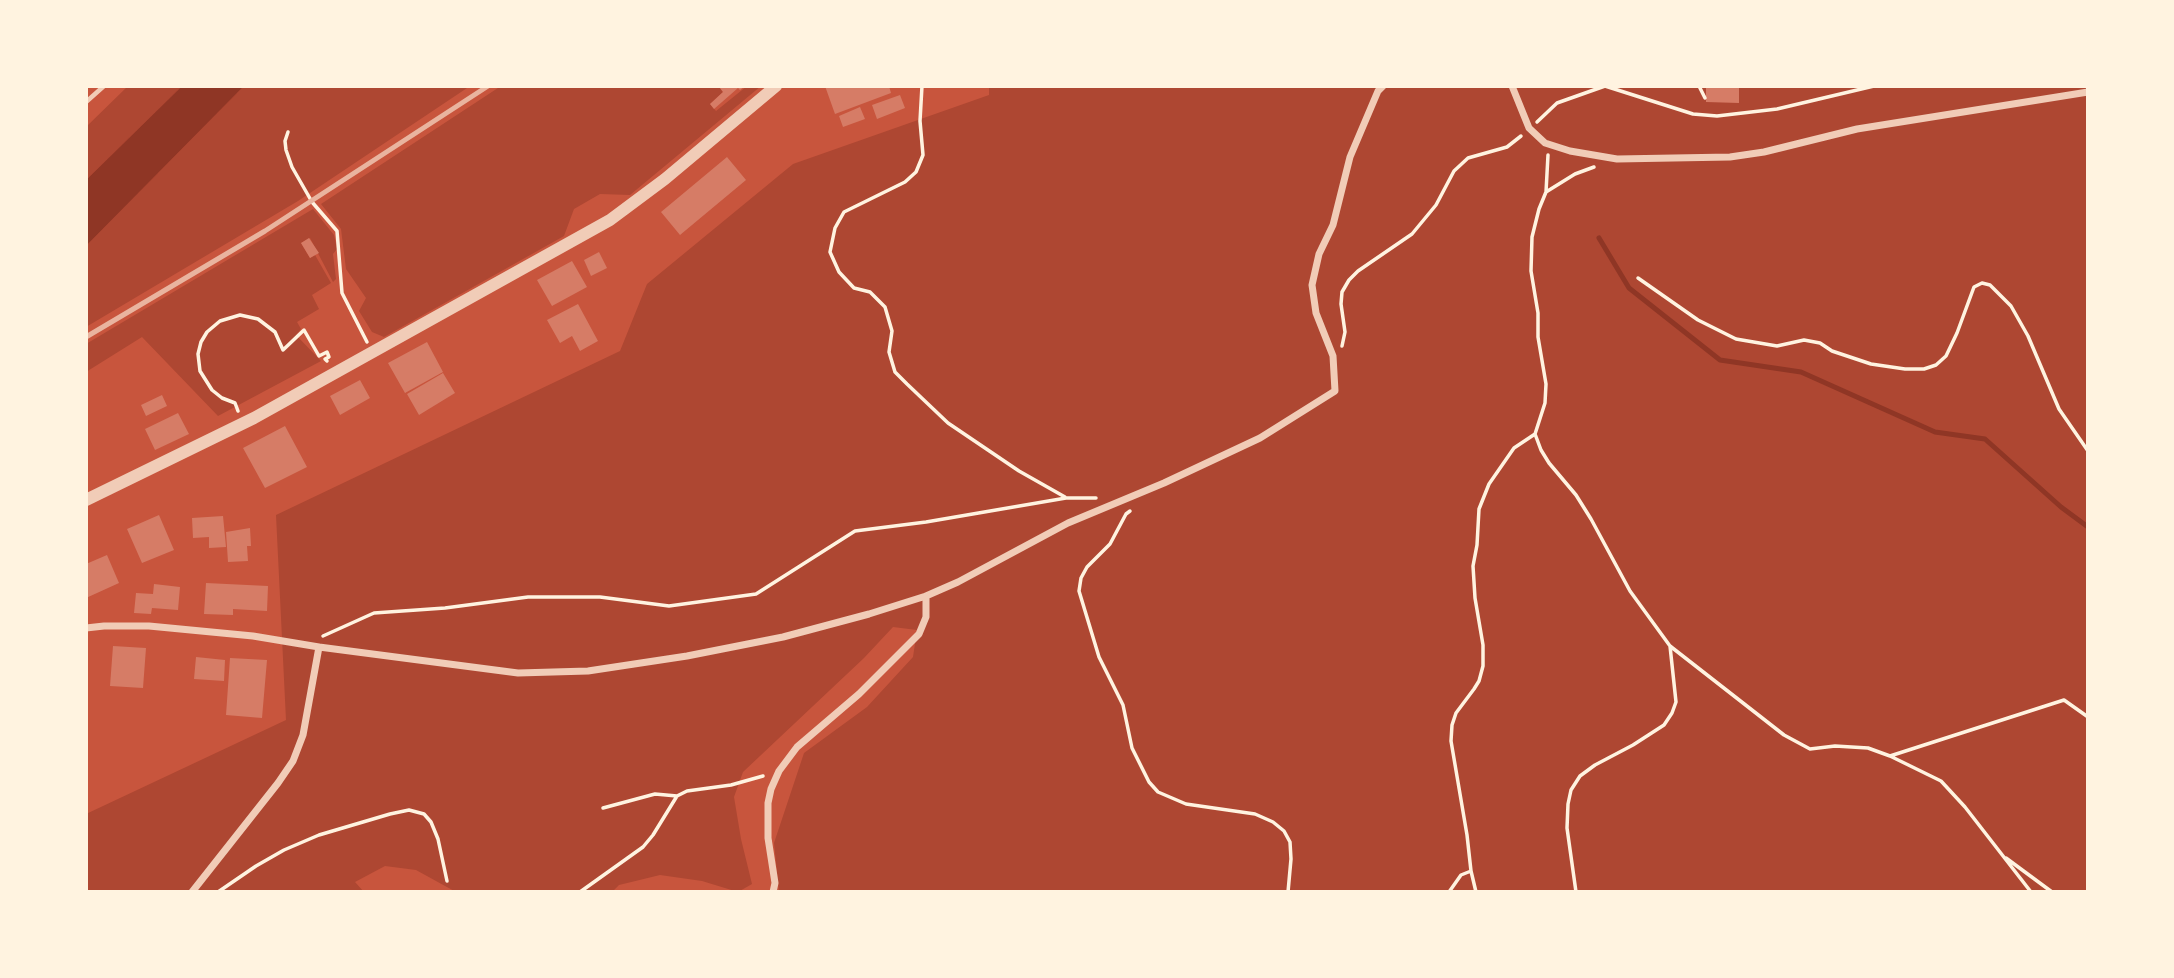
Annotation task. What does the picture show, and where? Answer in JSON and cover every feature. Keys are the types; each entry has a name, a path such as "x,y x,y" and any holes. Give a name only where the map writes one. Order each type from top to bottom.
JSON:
{"street":[{"path":"86,500 254,418 610,220 665,179 776,86"},
{"path":"86,628 149,626 253,636 518,673 588,671 687,656 783,637 926,596 958,582 1068,523 1164,483 1260,438 1335,391 1333,356 1316,313 1312,285 1319,254 1333,225 1350,157 1378,91 1383,86"},
{"path":"1512,86 1529,128 1548,145 1617,159 1730,156 1763,152 1857,129 2088,92"},
{"path":"774,892 768,838 768,803 779,771 797,747 859,694 919,634 926,617 926,596"},
{"path":"192,892 293,761 303,736 319,647"}],"lane":[{"path":"86,102 104,86"}],"path":[{"path":"922,86 920,121 923,155 916,172 905,183 844,212 835,228 830,252 839,272 854,288 870,292 885,307 892,331 889,352 895,372 948,423 1066,498"},
{"path":"1333,356 1342,347 1345,331 1342,292 1349,280 1412,234 1436,205 1454,171 1468,158 1507,147 1556,103 1604,86 1693,114 1717,116 1777,109 1874,86"},
{"path":"1699,86 1705,97"},
{"path":"288,132 286,150 292,167 312,202 337,231 342,293 373,353"},
{"path":"1548,145 1546,192 1532,237 1531,271 1546,384 1545,403 1535,434 1549,463 1576,495 1591,519 1630,591 1670,646 1784,735 1810,749 1835,746 1868,748 1941,781 1965,807 2031,892"},
{"path":"1546,192 1576,174 1617,159"},
{"path":"1639,278 1698,320 1735,339 1777,346 1804,340 1820,343 1832,351 1871,364 1905,369 1924,369 1936,365 1946,356 1974,287 1982,283 1990,285 2011,306 2028,336 2059,409 2088,451"},
{"path":"237,406 212,390 200,371 198,354 201,342 207,332 220,321 240,315 258,319 275,331 283,350 304,330 319,356 327,352 329,357 326,359"},
{"path":"1476,892 1451,741 1456,713 1475,689 1483,666 1473,566 1478,545 1479,509 1489,484 1514,448 1535,434"},
{"path":"306,645 374,613 445,608 528,597 600,597 669,606 756,594 855,531 1066,498 1124,498"},
{"path":"1135,507 1126,514 1110,544 1087,567 1081,578 1079,591 1099,657 1122,705 1132,748 1144,773 1158,792 1186,804 1255,814 1273,822 1284,831 1290,842 1288,892"},
{"path":"1576,892 1567,828 1571,790 1580,776 1664,725 1676,702 1670,646"},
{"path":"1890,756 2064,699 2088,717"},
{"path":"603,808 655,794 677,796 687,791 731,785 779,771"},
{"path":"580,892 643,847 677,796"},
{"path":"218,892 284,850 319,835 409,810 424,814 431,822 438,839 447,881"},
{"path":"2000,853 2052,892"},
{"path":"1449,892 1461,875 1471,871"}],"shaded area":[{"path":"128,86 182,86 86,180 86,127"},
{"path":"182,86 244,86 86,246 86,180"},
{"path":"244,86 470,86 298,201 86,327 86,246"},
{"path":"501,86 711,86 720,88 723,92 710,104 716,111 747,86 761,86 630,195 600,194 574,209 564,236 384,337 372,332 359,311 366,298 346,269 341,229 321,204"},
{"path":"989,86 2088,86 2088,892 779,892 774,843 804,753 867,707 913,657 917,630 893,627 864,658 743,772 734,797 752,884 738,892 702,881 660,875 619,885 612,892 456,892 416,870 385,866 355,882 364,892 86,892 86,814 286,720 276,515 620,351 647,284 793,164 989,95"},
{"path":"313,209 334,235 337,249 333,254 336,279 333,282 310,238 301,243 310,258 315,255 331,283 312,295 319,309 297,322 301,329 296,335 321,361 218,416 142,337 86,372 86,344"}],"building":[{"path":"745,86 740,90 738,88 714,109 710,104 723,92 720,88"},
{"path":"825,86 889,86 891,93 835,114"},
{"path":"1706,87 1739,88 1739,103 1706,102"},
{"path":"900,95 905,108 877,119 872,105"},
{"path":"860,107 865,119 843,127 839,116"},
{"path":"727,157 746,180 680,235 661,212"},
{"path":"309,238 319,253 310,258 301,243"},
{"path":"599,252 607,268 591,276 584,260"},
{"path":"572,261 587,287 552,306 537,280"},
{"path":"578,304 598,341 580,351 572,336 560,343 547,320"},
{"path":"427,342 443,372 405,393 388,363"},
{"path":"443,373 455,393 419,415 407,394"},
{"path":"360,380 370,398 340,415 330,396"},
{"path":"162,395 167,406 146,416 141,405"},
{"path":"178,413 189,434 155,450 145,429"},
{"path":"285,426 307,467 265,488 243,448"},
{"path":"159,515 174,550 142,563 127,529"},
{"path":"223,516 226,547 209,548 209,537 193,538 192,518"},
{"path":"250,528 248,561 228,562 226,532"},
{"path":"107,555 119,583 86,598 86,564"},
{"path":"206,583 268,586 267,611 233,609 233,615 204,614"},
{"path":"154,584 180,587 178,610 152,608 151,614 134,613 136,593 153,594"},
{"path":"113,646 146,648 143,688 110,686"},
{"path":"196,657 225,660 224,681 194,679"},
{"path":"230,658 267,660 262,718 226,715"}],"waterway":[{"path":"1599,238 1629,288 1720,360 1801,372 1935,432 1985,439 2061,507 2088,527"}],"railway":[{"path":"86,337 265,231 488,86"}]}
